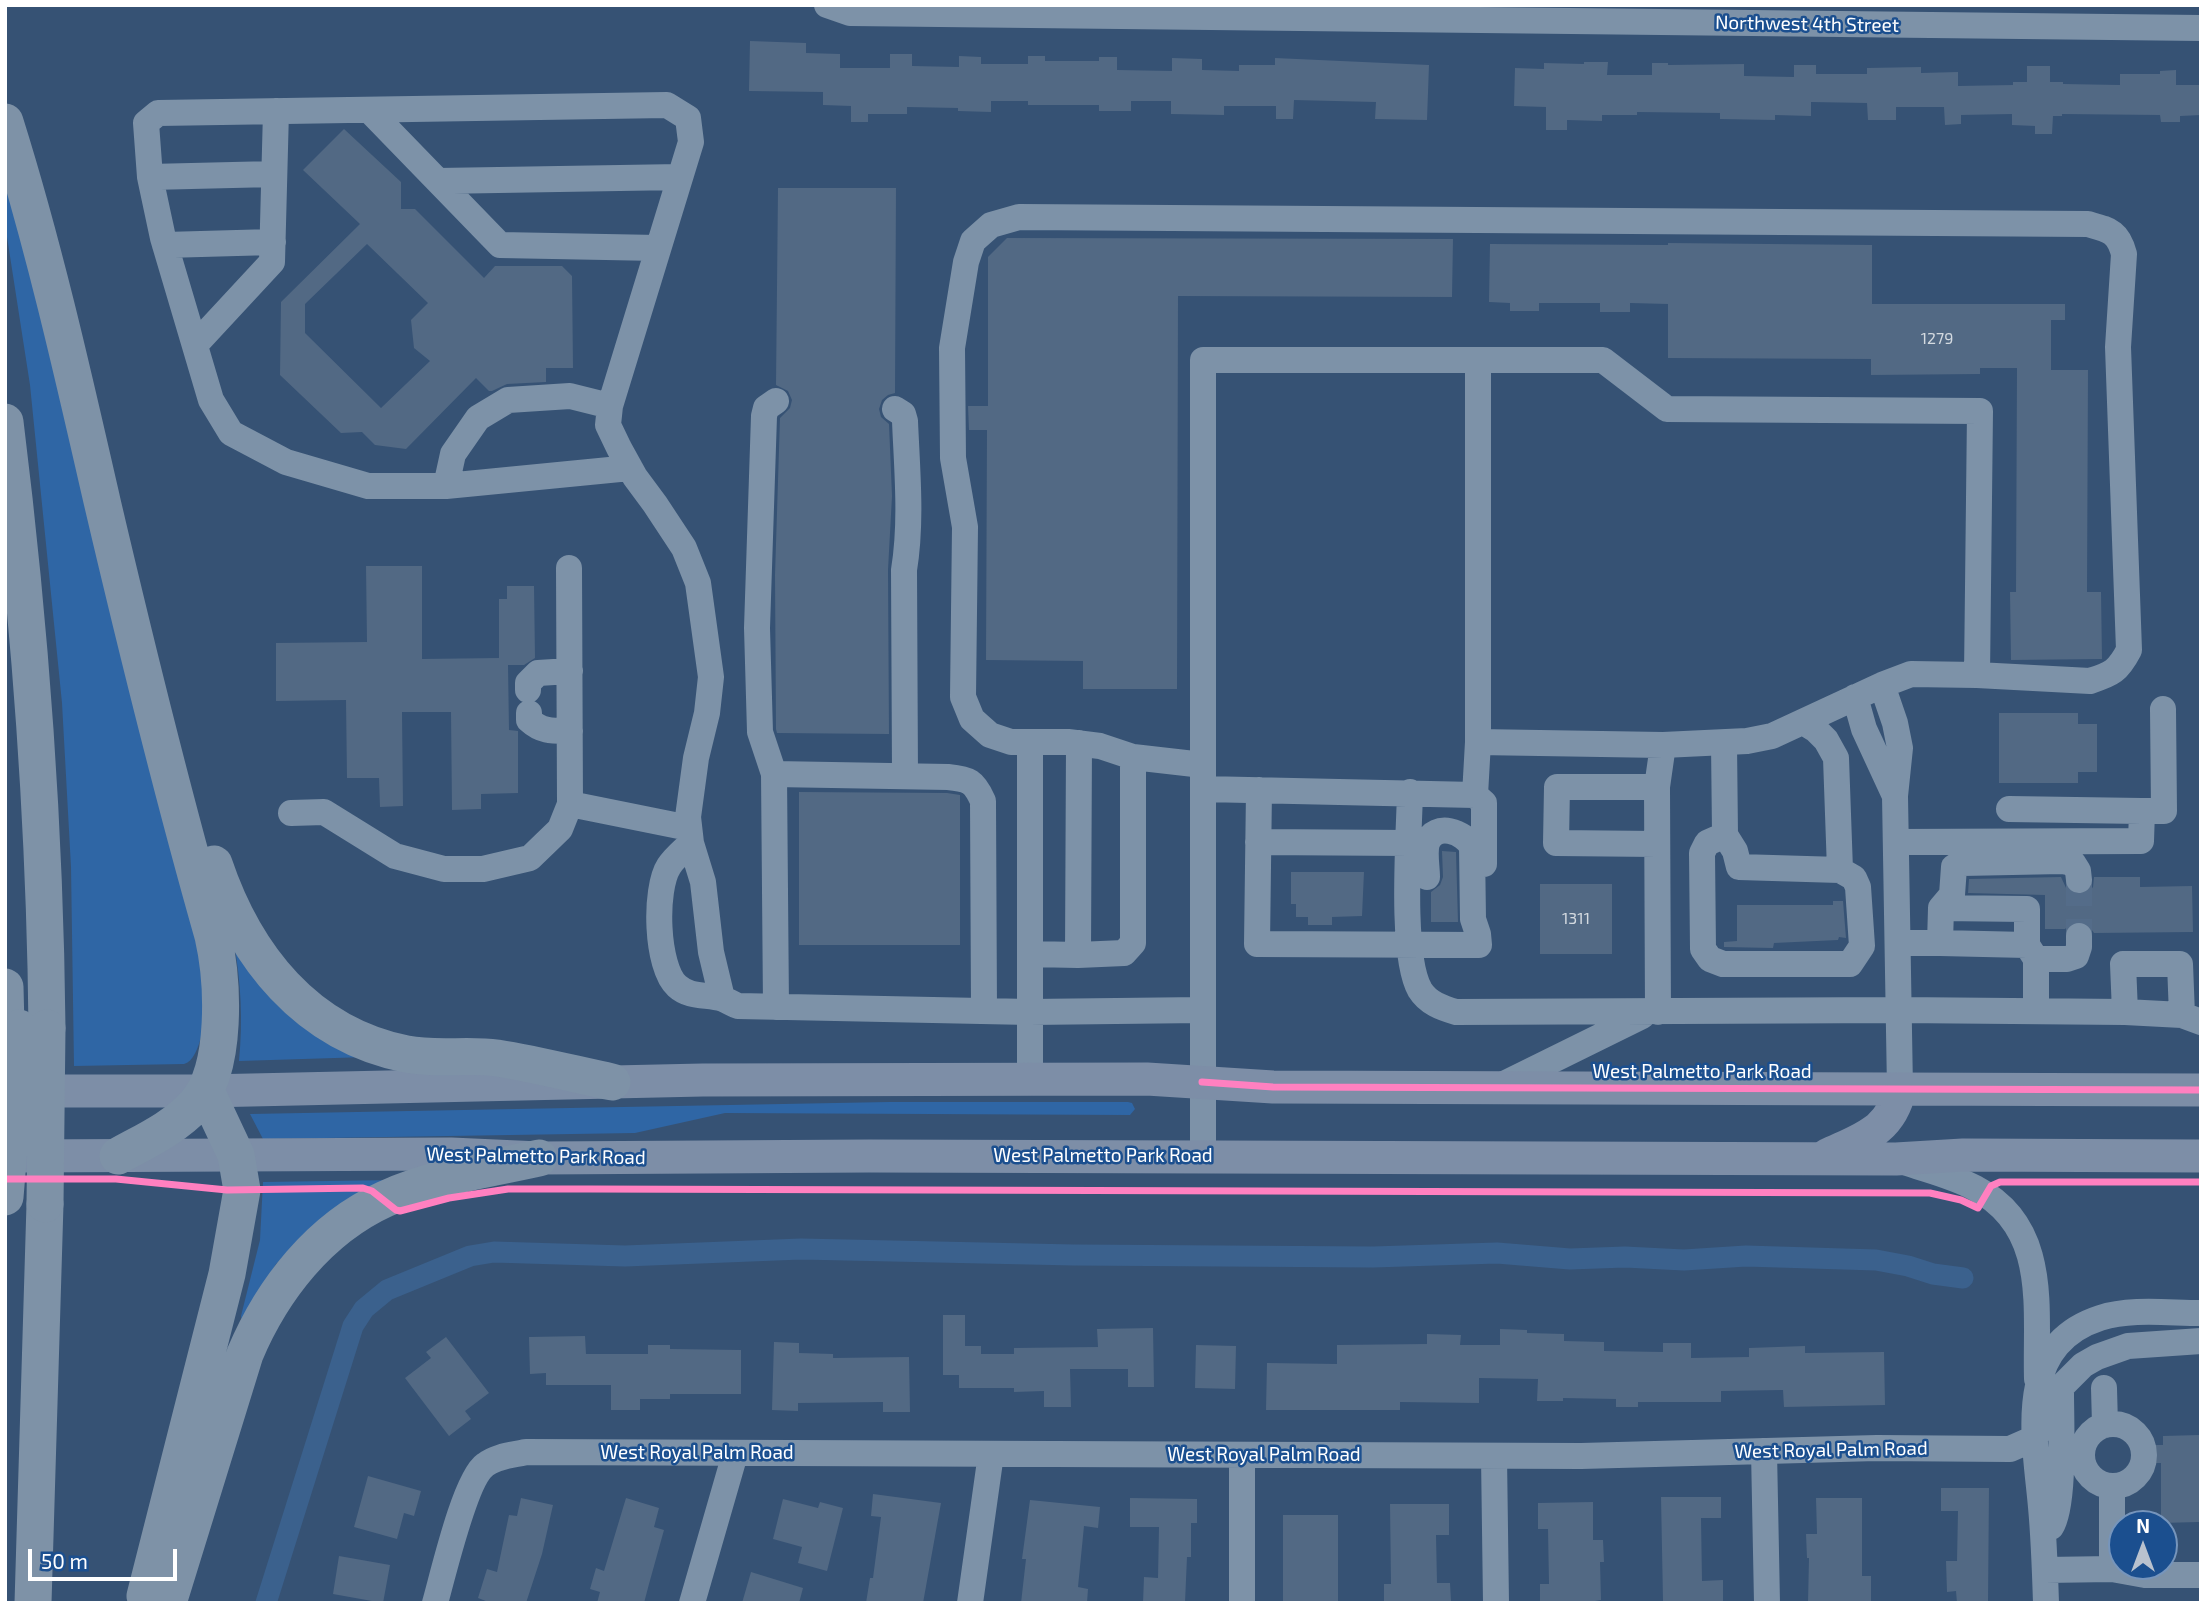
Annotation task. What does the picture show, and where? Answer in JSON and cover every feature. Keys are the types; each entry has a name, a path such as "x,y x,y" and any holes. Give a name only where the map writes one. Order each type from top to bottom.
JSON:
{"highway":[{"path":"5,122 57,310 129,616 218,959 221,992 219,1025 206,1091 176,1122 118,1156"},
{"path":"5,422 22,569 38,787 24,1028 5,1197"},
{"path":"129,616 224,893 240,928 273,975 292,995 334,1027 356,1038 405,1054 495,1058 612,1082"},
{"path":"5,987 24,1028 45,1204 33,1603"},
{"path":"5,1147 24,1028"},
{"path":"144,1603 234,1246 242,1190 236,1155 206,1091"},
{"path":"168,1603 244,1354 262,1316 293,1272 323,1241 384,1200 444,1179 539,1158"}],"main road":[{"name":"West Palmetto Park Road","path":"5,1091 206,1091 612,1082 1147,1079 1273,1087 2201,1090"},
{"path":"1822,1158 1865,1137 1886,1123 1893,1112 1900,1088"},
{"name":"West Palmetto Park Road","path":"5,1156 451,1154 539,1158 1203,1156 1896,1159 1963,1155 2201,1156"}],"street":[{"name":"Northwest 4th Street","path":"827,5 850,13 1228,11 1716,14 2201,28"},
{"path":"630,468 446,486 368,486 286,461 231,433 211,400 165,246 150,177 146,122 158,113 667,106 688,118 691,142 610,406 608,425 630,468 684,548 698,583 711,677 708,713 691,784 688,817 690,836 703,882 711,952 722,998"},
{"path":"369,110 500,246 658,248"},
{"path":"195,345 272,262 276,111"},
{"path":"150,177 274,174"},
{"path":"438,181 680,177"},
{"path":"1479,742 1662,745 1724,743 1772,736 1854,697 1911,674 2090,681 2120,667 2129,650 2118,347 2124,254 2120,239 2109,230 2088,224 1019,217 991,225 973,241 966,262 952,348 953,458 965,527 963,697 972,719 990,735 1011,742 1100,746 1203,777 1259,790 1475,795 1483,803 1485,920 1479,939"},
{"path":"165,246 273,242"},
{"path":"1203,1156 1203,360 1603,360 1667,409 1980,411 1977,675"},
{"path":"1475,795 1479,742 1478,360"},
{"path":"446,486 453,454 478,418 508,400 570,396 610,406"},
{"path":"776,401 766,408 764,416 767,574 757,628 760,732 774,774 787,879 787,919 776,1007"},
{"path":"895,410 903,414 905,421 908,542 900,573 905,776"},
{"path":"291,813 324,812 395,856 444,869 483,869 530,858 560,829 570,804 569,568"},
{"path":"570,671 538,673 528,682 529,720 537,727 550,732 570,732"},
{"path":"1882,685 1900,748 1895,796 1900,1088"},
{"path":"1854,697 1864,729 1895,796"},
{"path":"2009,809 2164,811 2163,709"},
{"path":"1724,743 1720,837 1714,852 1716,942 1721,949 1728,952 1838,953 1844,950 1849,937 1846,889 1840,870 1836,758 1821,735 1803,722"},
{"path":"1030,742 1030,1080"},
{"path":"1078,955 1079,743"},
{"path":"1410,792 1409,843 1420,990 1434,1004 1456,1012 1654,1012 1657,787 1662,745"},
{"path":"1030,954 1124,953 1133,943 1133,757"},
{"path":"774,774 967,779 977,788 983,801 972,878 972,917 984,1012"},
{"path":"1657,787 1557,787 1556,843 1657,844"},
{"path":"1259,790 1257,944 1417,945 1479,939"},
{"path":"570,804 690,836"},
{"path":"1896,842 2141,841 2142,811"},
{"path":"1417,945 1426,844 1431,836 1440,831 1455,831 1468,839 1472,847 1474,919 1479,939"},
{"path":"690,836 668,867 660,893 662,952 666,971 677,986 694,995 722,998 738,1006 984,1012 1202,1010"},
{"path":"1720,837 1735,851 1739,867 1840,870"},
{"path":"1258,842 1409,843"},
{"path":"1940,943 1941,908 1952,895 1954,867 1962,863 2062,861 2073,863 2079,880"},
{"path":"1941,908 1968,927 1995,927 2032,952 2067,959 2076,956 2079,936"},
{"path":"1898,943 1940,943 1968,927 1995,927 2027,909 2036,1012"},
{"path":"2124,1012 2123,964 2180,964 2192,1018"},
{"name":"West Palmetto Park Road","path":"1497,1087 1654,1012 2124,1012 2192,1018"},
{"path":"1896,1159 1973,1186 2005,1209 2023,1234 2034,1265 2060,1463 2044,1537 2046,1603"},
{"path":"2060,1463 2035,1438 2034,1409 2049,1385 2055,1348 2064,1337 2087,1322 2102,1317 2126,1313 2201,1313"},
{"path":"2049,1385 2097,1357 2127,1346 2201,1341"},
{"path":"2104,1388 2105,1425"},
{"path":"2010,1448 2060,1463 2086,1470 2102,1484 2112,1486 2132,1480 2144,1462 2144,1451 2135,1433 2126,1427 2105,1425 2090,1434 2082,1451 2060,1463"},
{"name":"West Royal Palm Road","path":"435,1603 471,1485 482,1466 492,1460 526,1452 1494,1456 2010,1448 2035,1438"},
{"path":"1764,1451 1767,1603"},
{"path":"692,1603 735,1454"},
{"path":"970,1603 991,1454"},
{"path":"1242,1455 1242,1603"},
{"path":"1494,1456 1496,1603"},
{"path":"2112,1486 2112,1510"},
{"path":"2045,1570 2108,1569"},
{"path":"2178,1575 2201,1575"}],"shaded area":[{"path":"5,139 204,980 206,999 202,1032 195,1053 184,1064 74,1066 71,867 62,703 30,385 5,224"},
{"path":"234,943 367,1057 239,1061 241,1002"},
{"path":"889,1102 1128,1102 1132,1103 1135,1109 1130,1115 725,1113 635,1133 263,1139 250,1114"},
{"path":"396,1180 301,1240 276,1264 242,1322 241,1316 260,1240 263,1182"}],"building":[{"path":"750,41 806,43 806,53 840,54 840,68 890,68 890,54 912,54 912,66 959,67 959,56 981,57 981,64 1028,64 1028,56 1045,56 1045,61 1099,61 1099,57 1117,57 1117,70 1172,71 1172,58 1202,59 1202,70 1239,71 1239,65 1275,65 1275,58 1429,65 1427,120 1375,119 1376,102 1294,100 1293,119 1276,119 1276,106 1224,106 1224,115 1171,114 1171,101 1131,101 1131,111 1099,111 1099,105 1028,105 1028,101 991,101 991,112 907,107 907,114 868,114 868,122 851,122 851,106 823,105 823,92 749,91"},
{"path":"1608,62 1607,75 1652,75 1652,63 1744,64 1744,76 1794,77 1794,65 1816,65 1816,74 1867,74 1867,68 1921,67 1921,73 1958,72 1958,86 2013,85 2013,82 2027,82 2027,66 2050,66 2050,82 2063,84 2120,85 2120,74 2160,74 2160,71 2176,70 2176,85 2201,85 2201,115 2180,116 2180,122 2161,122 2160,115 2062,114 2053,116 2052,134 2035,134 2035,126 2012,125 2012,114 1961,115 1961,124 1945,125 1944,107 1896,107 1896,120 1868,120 1867,103 1811,102 1811,116 1775,115 1775,120 1720,119 1720,113 1637,112 1637,115 1602,115 1602,121 1567,120 1567,130 1546,130 1546,107 1514,106 1515,68 1544,69 1544,63"},
{"path":"344,129 401,182 401,209 415,209 484,278 495,266 562,266 572,276 573,368 546,368 546,382 507,384 492,391 476,378 406,449 375,445 362,432 341,433 280,375 281,302 360,224 303,170","holes":["367,244 428,303 411,320 414,348 430,361 381,408 305,333 305,304"]},
{"path":"778,188 896,188 895,393 882,400 879,409 881,417 889,424 892,496 888,570 889,734 777,733 776,729 775,575 780,418 790,408 792,400 788,391 776,385"},
{"path":"1007,238 1453,239 1452,297 1178,296 1177,689 1083,689 1083,661 986,660 987,430 969,430 968,406 988,406 988,257"},
{"path":"1490,244 1872,245 1872,304 2065,304 2065,320 2051,320 2051,370 2088,370 2087,592 2101,592 2102,659 2011,660 2010,592 2016,592 2017,368 1980,368 1980,374 1871,375 1871,359 1668,358 1668,304 1630,303 1630,312 1600,312 1600,303 1539,303 1539,311 1510,311 1510,303 1489,302"},
{"path":"366,566 422,566 422,659 499,658 499,599 507,599 507,586 534,586 535,658 524,665 508,665 509,730 518,731 518,793 481,794 481,809 452,810 451,712 402,712 403,806 380,807 379,778 347,778 346,700 276,701 276,643 367,642"},
{"path":"1999,713 2078,713 2078,724 2097,724 2097,772 2078,772 2078,783 1999,783"},
{"path":"799,792 960,795 960,945 799,945"},
{"path":"1442,851 1456,852 1458,922 1431,922 1431,892 1440,885 1443,877"},
{"path":"1291,872 1364,872 1362,916 1332,917 1332,925 1308,925 1308,917 1296,917 1296,904 1291,904"},
{"path":"2061,877 2067,890 2080,896 2093,887 2094,877 2140,877 2140,887 2192,886 2193,932 2094,933 2087,923 2080,920 2065,929 2045,929 2045,895 1968,893 1969,879"},
{"path":"1540,884 1612,884 1612,954 1540,954"},
{"path":"1833,901 1843,901 1846,938 1774,943 1773,948 1724,947 1724,942 1737,941 1737,905 1833,905"},
{"path":"943,1315 965,1315 965,1346 981,1346 981,1354 1014,1354 1014,1348 1098,1347 1097,1329 1153,1328 1154,1387 1128,1387 1128,1369 1070,1369 1071,1407 1044,1407 1044,1391 959,1388 959,1375 943,1375"},
{"path":"1500,1329 1564,1334 1564,1341 1604,1342 1604,1351 1663,1352 1663,1343 1691,1343 1691,1358 1749,1357 1749,1348 1805,1346 1805,1353 1884,1352 1885,1405 1784,1407 1783,1390 1721,1391 1721,1402 1638,1402 1638,1407 1616,1407 1616,1399 1563,1398 1563,1401 1537,1401 1538,1379 1479,1378 1479,1403 1400,1402 1400,1410 1266,1410 1267,1363 1337,1364 1337,1345 1427,1344 1427,1334 1461,1335 1460,1345 1500,1345"},
{"path":"585,1336 586,1354 648,1354 648,1345 670,1345 670,1349 741,1350 741,1394 670,1394 670,1399 640,1399 640,1410 611,1410 611,1385 546,1385 546,1373 530,1374 529,1337"},
{"path":"446,1337 489,1393 465,1411 471,1419 449,1436 405,1378 431,1358 426,1352"},
{"path":"774,1342 799,1343 799,1353 833,1354 833,1358 909,1357 910,1412 883,1412 883,1402 798,1403 798,1411 772,1410"},
{"path":"1196,1345 1236,1346 1235,1389 1195,1388"},
{"path":"2199,1435 2199,1522 2178,1523 2178,1510 2161,1510 2161,1463 2135,1463 2135,1445 2163,1445 2163,1436"},
{"path":"368,1476 421,1491 414,1516 404,1513 397,1539 354,1527"},
{"path":"1941,1488 1989,1488 1988,1603 1957,1603 1956,1591 1947,1592 1946,1561 1957,1561 1958,1511 1941,1511"},
{"path":"873,1494 941,1503 923,1603 866,1603 870,1578 873,1578 881,1517 871,1516"},
{"path":"1661,1497 1721,1497 1721,1518 1701,1518 1702,1581 1723,1580 1723,1603 1663,1601"},
{"path":"521,1498 553,1505 542,1554 526,1603 491,1603 478,1598 487,1569 497,1572 509,1515 517,1516"},
{"path":"626,1498 659,1508 654,1527 664,1530 644,1603 597,1603 600,1592 590,1589 596,1568 604,1571"},
{"path":"1130,1498 1197,1499 1197,1523 1191,1523 1191,1557 1187,1557 1185,1603 1143,1603 1144,1577 1158,1578 1159,1527 1130,1527"},
{"path":"1816,1498 1862,1498 1862,1576 1871,1576 1871,1603 1808,1603 1809,1558 1806,1534 1817,1534"},
{"path":"783,1499 818,1508 820,1502 843,1508 827,1571 798,1563 802,1547 773,1539"},
{"path":"1030,1500 1100,1507 1098,1528 1084,1526 1078,1587 1088,1589 1087,1603 1021,1603 1026,1559 1022,1559"},
{"path":"1593,1502 1593,1540 1603,1540 1604,1562 1600,1562 1601,1600 1595,1603 1540,1603 1540,1584 1549,1584 1548,1529 1538,1529 1538,1503"},
{"path":"1390,1504 1449,1504 1449,1535 1436,1535 1437,1583 1450,1583 1451,1601 1384,1603 1384,1584 1391,1584"},
{"path":"1283,1515 1338,1515 1338,1603 1283,1603"},
{"path":"339,1556 390,1565 383,1603 333,1594"},
{"path":"751,1572 803,1588 799,1603 742,1603"}],"waterway":[{"path":"266,1603 353,1326 364,1309 387,1290 470,1256 494,1252 625,1256 801,1249 1074,1255 1373,1257 1497,1253 1570,1259 1625,1257 1684,1260 1746,1256 1876,1260 1933,1274 1963,1278"}],"tunnel":[{"path":"2079,880 2079,936"}],"cycle path":[{"path":"1202,1082 1273,1087 2201,1090"},
{"path":"5,1179 116,1179 227,1190 363,1188 372,1191 400,1211 449,1198 508,1189 1930,1193 1961,1200 1978,1208 1991,1186 2000,1182 2201,1182"}]}
